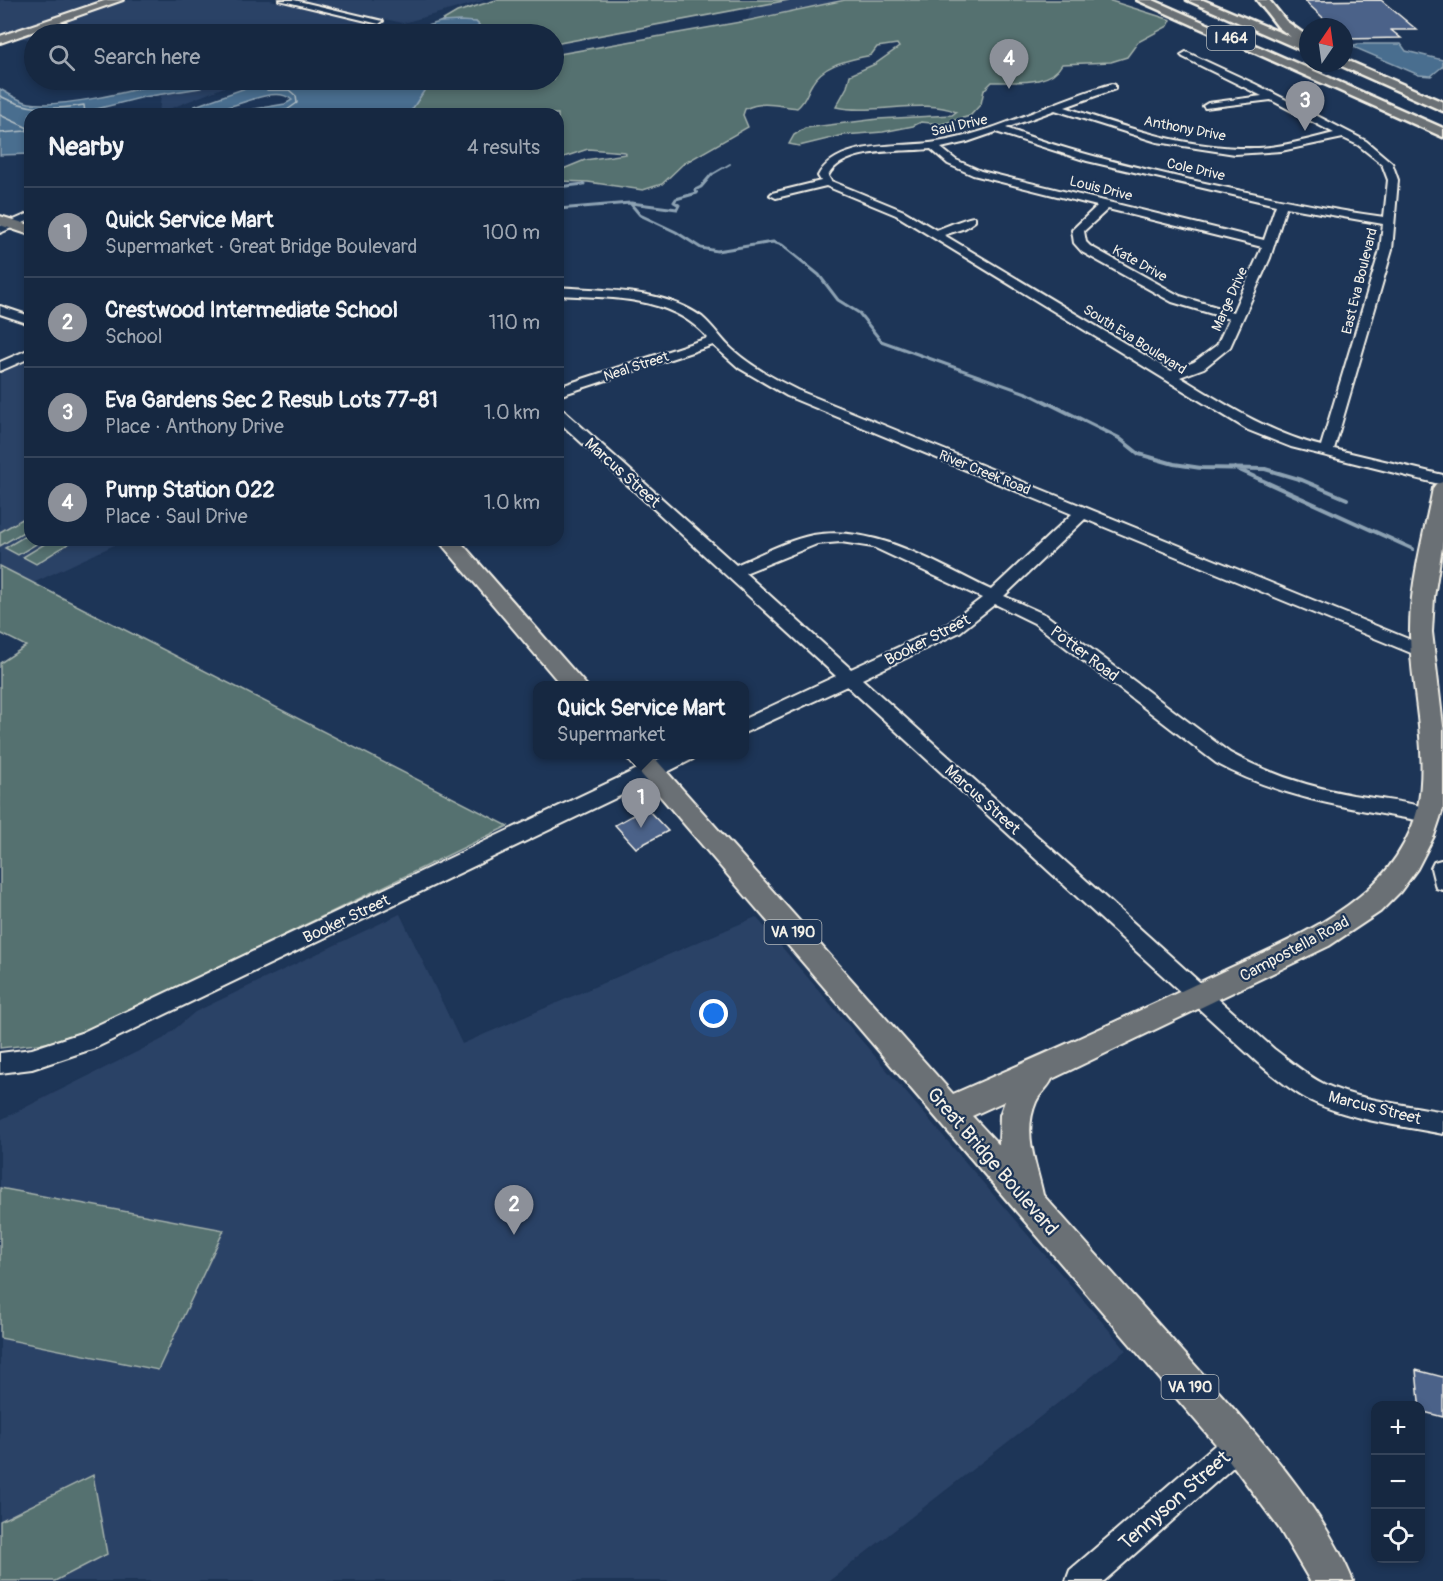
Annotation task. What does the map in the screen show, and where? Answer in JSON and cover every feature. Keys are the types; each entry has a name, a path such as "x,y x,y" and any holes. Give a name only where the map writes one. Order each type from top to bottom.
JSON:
{"highway":[{"name":"I 464","path":"1143,0 1443,133"},
{"name":"I 464","path":"1193,0 1299,45"},
{"path":"1263,0 1282,24 1299,36"},
{"path":"1130,3 1175,18 1320,77"},
{"path":"1353,68 1443,107"}],"main road":[{"path":"47,24 118,0"},
{"path":"0,40 24,32"},
{"path":"4,225 24,229"},
{"name":"Campostella Road","path":"949,1111 1200,996 1329,933 1363,909 1386,888 1406,864 1418,842 1428,815 1434,781 1422,651 1422,620 1443,488"},
{"path":"453,546 572,681"},
{"name":"Great Bridge Boulevard","path":"643,763 1239,1443 1293,1514 1333,1581"},
{"path":"1031,1205 1017,1166 1013,1138 1021,1095 1044,1068"}],"street":[{"path":"284,0 380,21"},
{"name":"East Eva Boulevard","path":"1186,55 1274,97 1305,116 1372,149 1382,157 1391,171 1390,220 1386,250 1326,452"},
{"name":"Saul Drive","path":"827,183 823,176 824,172 833,162 844,158 878,150 933,146 963,140 1112,87"},
{"path":"1208,106 1274,97"},
{"name":"Anthony Drive","path":"1058,108 1113,127 1199,146 1234,151 1262,150 1345,134"},
{"name":"Cole Drive","path":"999,129 1089,159 1282,204 1390,220"},
{"name":"Louis Drive","path":"933,146 952,162 977,173 1269,245"},
{"path":"1262,150 1280,159"},
{"path":"776,195 827,183"},
{"name":"South Eva Boulevard","path":"827,183 890,208 1252,427 1296,444 1443,480"},
{"name":"Marge Drive","path":"1169,377 1200,365 1218,352 1229,337 1269,245 1282,204"},
{"name":"Kate Drive","path":"1105,205 1078,230 1080,243 1086,249 1176,299 1238,318"},
{"path":"4,225 24,218"},
{"path":"934,234 961,226 971,219"},
{"name":"River Creek Road","path":"564,292 658,303 696,320 751,371 792,393 1422,651"},
{"path":"0,310 24,318"},
{"name":"Neal Street","path":"564,390 715,340"},
{"path":"0,367 24,356"},
{"name":"Marcus Street","path":"564,418 1266,1056 1300,1082 1316,1090 1377,1109 1443,1123"},
{"name":"Booker Street","path":"749,725 954,628 977,612 1083,512"},
{"name":"Potter Road","path":"733,572 814,540 856,538 877,543 1040,619 1223,758 1245,771 1295,789 1428,815"},
{"name":"Booker Street","path":"0,1063 32,1059 87,1041 643,763 662,759"},
{"name":"Tennyson Street","path":"1081,1581 1239,1443"}],"shaded area":[{"path":"0,0 106,0 35,24 24,24 24,28 6,34 0,33"},
{"path":"123,0 270,0 377,24 51,24"},
{"path":"297,0 486,0 403,23"},
{"path":"530,0 850,0 748,19 752,10"},
{"path":"24,33 24,38 15,36"},
{"path":"162,90 217,90 172,108 160,108"},
{"path":"24,361 24,546 112,546 33,583 0,566 0,373"},
{"path":"400,914 462,1044 756,917 1126,1350 829,1581 0,1581 0,1120 163,1039 195,1012"}],"green space":[{"path":"496,0 789,0 564,42 564,24 440,22 457,12"},
{"path":"845,0 1108,0 1171,20 1168,26 1138,42 1127,57 1111,62 1062,64 1056,71 1040,80 992,82 984,90 981,104 970,116 942,124 921,122 913,126 883,132 844,135 799,146 789,144 794,135 805,128 878,119 952,115 956,112 930,106 866,109 836,107 847,87 850,75 875,64 899,47 897,44 877,47 871,55 838,63 823,71 797,108 765,104 745,109 743,115 748,127 683,164 662,184 643,190 588,182 564,181 564,169 585,160 626,154 625,152 588,149 564,157 564,108 413,108 425,90 564,90 564,53 746,21"},
{"path":"24,518 24,532 0,546 0,532"},
{"path":"24,537 24,546 33,546 18,555 5,548"},
{"path":"41,546 65,546 36,564 23,557"},
{"path":"0,566 508,826 91,1029 47,1043 0,1048 0,663 26,646 0,633"},
{"path":"0,1188 224,1230 158,1370 0,1338"},
{"path":"93,1475 107,1554 55,1581 0,1581 0,1521"}],"water":[{"path":"460,21 478,24 433,24"},
{"path":"1401,44 1406,51 1443,60 1443,66 1431,76 1419,75 1353,45"},
{"path":"0,89 18,99 41,104 131,90 188,90 144,97 101,108 24,108 24,154 0,155"},
{"path":"240,90 425,90 413,108 261,108 285,104 292,100 283,95 259,97 223,108 195,106"}],"building":[{"path":"1381,0 1417,30 1391,30 1401,38 1353,39 1353,18 1323,18 1305,1"},
{"path":"646,808 668,831 636,848 615,825"},
{"path":"1416,1370 1443,1377 1443,1417 1425,1412 1425,1401 1419,1401"}],"waterway":[{"path":"711,175 730,164"},
{"path":"631,203 677,209 679,205 674,202 676,199 697,193 695,190 701,187 711,175"},
{"path":"564,186 584,184"},
{"path":"564,208 630,203 640,215 676,232 701,248 717,251 773,242 782,245 819,275 838,300 859,313 881,341 1029,394 1047,403"},
{"path":"1044,401 1119,438 1139,454 1174,464 1201,468 1236,469"},
{"path":"1236,469 1265,469 1302,480 1347,499"},
{"path":"1236,469 1413,549"}],"place":[{"name":"Pump Station 022","path":"1009,89"},
{"name":"Eva Gardens Sec 2 Resub Lots 77-81","path":"1305,131"},
{"name":"Quick Service Mart","path":"641,828"},
{"name":"Crestwood Intermediate School","path":"514,1235"}]}
